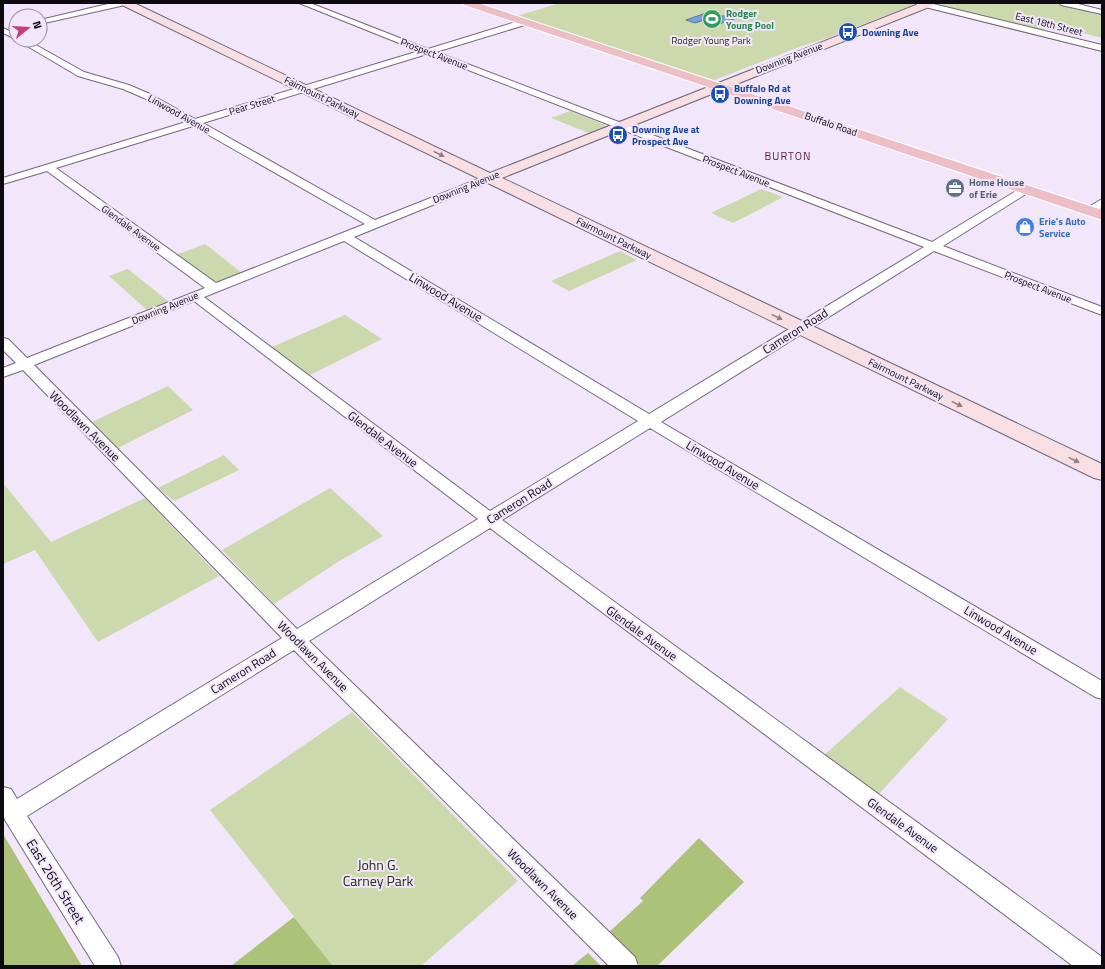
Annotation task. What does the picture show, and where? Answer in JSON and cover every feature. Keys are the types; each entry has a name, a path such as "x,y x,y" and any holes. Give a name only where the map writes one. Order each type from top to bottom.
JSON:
{"main road":[{"name":"Buffalo Road","path":"468,3 1102,215"}],"street":[{"path":"48,20 122,3"},
{"name":"Fairmount Parkway","path":"126,3 310,87 806,324 1102,473"},
{"name":"Fairmount Parkway","path":"141,3 310,87"},
{"name":"Prospect Avenue","path":"303,3 618,126 1102,311"},
{"name":"East 18th Street","path":"925,3 1102,48"},
{"name":"Downing Avenue","path":"3,373 925,3"},
{"path":"1064,3 1102,12"},
{"name":"Pear Street","path":"3,181 525,22"},
{"name":"Linwood Avenue","path":"35,48 81,74 135,91 195,122 374,224"},
{"name":"Glendale Avenue","path":"48,167 214,288"},
{"name":"Cameron Road","path":"8,804 295,639 1025,190"},
{"path":"1089,211 1102,202"},
{"name":"Linwood Avenue","path":"345,236 649,421 1102,690"},
{"name":"Glendale Avenue","path":"194,296 489,520 1093,966"},
{"name":"Fairmount Parkway","path":"806,324 1102,456"},
{"name":"Woodlawn Avenue","path":"3,342 295,639 626,966"},
{"name":"East 26th Street","path":"8,804 109,966"}],"green space":[{"name":"Rodger Young Park","path":"560,3 915,4 712,81 517,16"},
{"path":"1053,3 1102,14 1102,38 1044,23 1037,27 1046,29 1043,31 942,6 943,5 940,4"},
{"path":"570,111 605,125 606,128 591,134 551,118"},
{"path":"761,189 783,197 733,223 711,213"},
{"path":"205,244 242,273 223,281 214,281 176,255"},
{"path":"620,251 637,260 569,291 551,281"},
{"path":"128,269 169,302 148,311 109,276"},
{"path":"345,315 382,339 308,376 270,348"},
{"path":"168,386 193,410 118,448 92,422"},
{"path":"224,455 239,470 174,501 158,488"},
{"path":"3,483 51,542 145,498 219,576 98,642 35,550 3,564"},
{"path":"330,488 383,536 336,563 274,604 222,550"},
{"path":"900,687 948,719 876,797 821,758"},
{"name":"John G. Carney Park","path":"352,712 518,881 421,966 333,966 210,810"},
{"path":"3,834 82,966 3,966"},
{"path":"699,838 744,882 657,966 641,966 608,933 643,901 640,898"},
{"path":"294,917 333,966 231,966"},
{"path":"588,953 601,966 572,966"}],"water":[{"name":"Rodger Young Pool","path":"706,13 737,18 719,24 704,20 695,23 686,20"}],"place":[{"name":"Rodger Young Pool","path":"712,19"},
{"name":"Downing Ave","path":"848,32"},
{"name":"Buffalo Rd at Downing Ave","path":"720,94"},
{"name":"Downing Ave at Prospect Ave","path":"618,135"},
{"name":"Home House of Erie","path":"955,188"},
{"name":"Erie's Auto Service","path":"1025,227"}],"district":[{"name":"BURTON","path":"788,156"}]}
